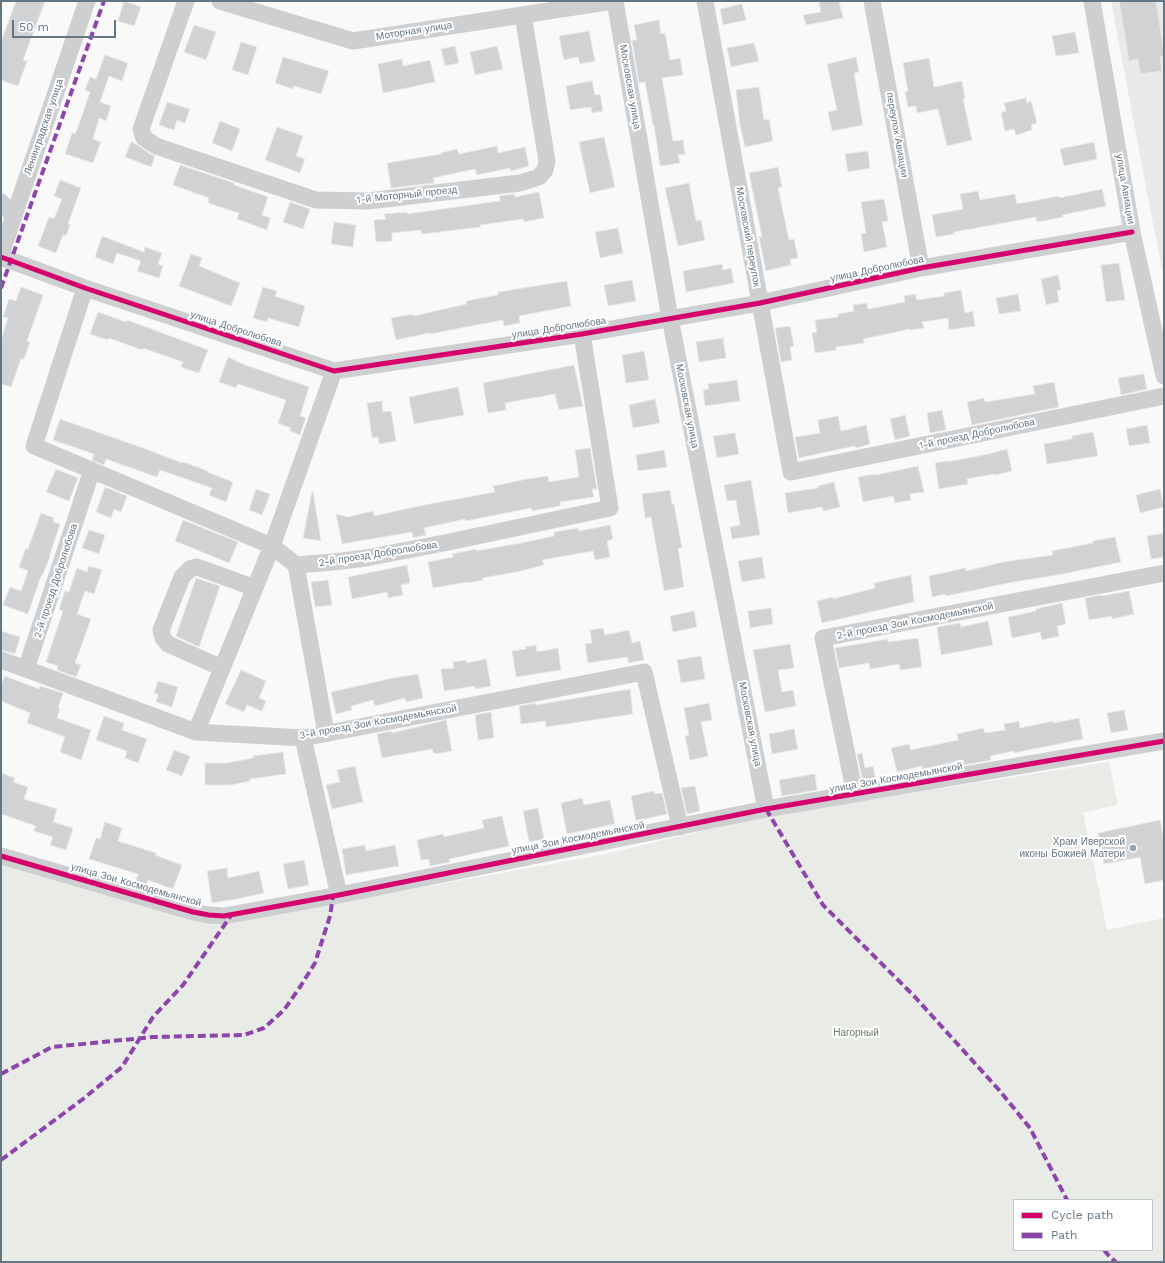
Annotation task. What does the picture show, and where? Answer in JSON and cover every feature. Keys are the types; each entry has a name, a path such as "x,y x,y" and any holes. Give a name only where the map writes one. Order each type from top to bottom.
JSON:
{"street":[{"name":"Ленинградская улица","path":"1,254 87,1"},
{"name":"1-й Моторный проезд","path":"186,1 140,129 144,138 156,146 316,200 368,201 520,183 539,177 546,170 547,161 523,15"},
{"name":"Моторная улица","path":"220,1 353,41 523,15 540,7 614,1"},
{"name":"Московская улица","path":"614,1 670,318 766,809"},
{"name":"Московский переулок","path":"705,1 791,472"},
{"name":"переулок Авиации","path":"872,1 921,268"},
{"name":"улица Авиации","path":"1092,1 1132,232 1164,376"},
{"path":"1,202 14,216"},
{"name":"улица Добролюбова","path":"1,257 85,288 334,371 582,334 760,303 921,268 1132,232"},
{"path":"85,288 34,446 272,546 296,565 326,733"},
{"name":"2-й проезд Добролюбова","path":"296,565 366,558 610,508 582,334"},
{"path":"196,732 272,546 334,371"},
{"name":"1-й проезд Добролюбова","path":"791,472 1164,396"},
{"name":"2-й проезд Добролюбова","path":"26,668 92,470"},
{"path":"222,668 168,644 163,638 161,630 182,576 190,569 197,567 255,588"},
{"name":"2-й проезд Зои Космодемьянской","path":"855,794 822,638 1164,573"},
{"name":"3-й проезд Зои Космодемьянской","path":"1,660 196,732 304,738 644,672 680,826"},
{"path":"304,738 339,895"},
{"name":"улица Зои Космодемьянской","path":"1,856 193,912 224,916 339,895 766,809 1164,741"}],"shaded area":[{"path":"1111,1 1164,1 1164,279 1148,198"}],"green space":[{"name":"Нагорный","path":"1109,762 1118,805 1083,812 1107,930 1164,918 1164,1262 1,1262 1,865 189,920 207,923 230,922 601,855 765,816"}],"building":[{"path":"16,1 45,1 23,60 27,61 18,86 1,80 1,42"},
{"path":"124,1 141,7 134,26 118,21"},
{"path":"819,1 839,1 843,18 806,25 803,15 821,12"},
{"path":"1119,1 1156,1 1164,52 1164,56 1160,57 1162,71 1140,74 1138,59 1129,61"},
{"path":"742,4 746,20 723,25 720,9"},
{"path":"659,20 661,34 665,33 670,60 680,58 683,75 662,78 673,141 683,140 685,154 678,155 680,163 660,166 654,125 645,82 639,83 632,40 637,40 634,25"},
{"path":"194,25 216,32 206,60 184,52"},
{"path":"589,31 595,61 580,64 578,57 564,60 559,36"},
{"path":"1075,32 1079,53 1056,56 1052,36"},
{"path":"241,42 257,47 248,75 232,70"},
{"path":"754,43 759,61 731,67 727,48"},
{"path":"455,46 459,63 445,66 441,49"},
{"path":"497,46 503,69 475,75 470,52"},
{"path":"105,55 128,63 122,81 109,76 100,102 111,106 106,121 99,118 93,139 101,142 93,163 65,154 72,133 75,134 77,130 90,92 85,90 90,77 96,79"},
{"path":"283,57 329,71 321,94 294,86 293,89 275,83"},
{"path":"856,57 859,72 854,73 863,125 832,131 828,112 837,110 827,64"},
{"path":"929,58 934,87 962,81 965,99 963,99 972,140 947,146 938,109 917,113 916,106 908,107 905,92 908,91 903,63"},
{"path":"402,59 403,66 430,60 435,82 383,93 378,64"},
{"path":"592,81 595,95 600,94 603,111 592,113 591,107 570,110 566,86"},
{"path":"759,87 764,120 769,119 773,141 745,147 740,125 736,90"},
{"path":"1026,98 1027,103 1031,101 1037,123 1031,125 1032,130 1016,135 1014,129 1005,131 1001,113 1006,111 1004,103"},
{"path":"167,102 190,109 185,123 177,120 174,130 159,125"},
{"path":"220,121 240,129 232,151 212,143"},
{"path":"277,127 303,136 296,156 305,159 300,173 265,160"},
{"path":"604,137 615,187 590,193 579,142"},
{"path":"131,142 155,156 151,167 125,157"},
{"path":"1094,142 1097,159 1064,166 1060,149"},
{"path":"497,146 498,153 525,147 529,166 511,171 510,168 477,175 475,169 433,178 434,183 391,188 387,163 441,154 457,149 459,154"},
{"path":"868,151 870,168 848,172 845,154"},
{"path":"180,165 234,183 234,185 268,197 262,215 270,218 267,230 237,219 239,213 208,203 209,198 173,185"},
{"path":"778,167 782,187 778,188 789,240 794,239 798,258 790,259 791,265 766,271 759,237 762,237 749,173"},
{"path":"60,180 81,188 68,224 70,225 66,236 63,235 56,253 38,246 49,217 54,219 62,199 54,196"},
{"path":"689,183 696,221 701,220 705,240 678,246 665,188"},
{"path":"1102,189 1106,206 1037,222 1036,217 954,232 954,234 936,237 932,215 963,209 960,194 978,191 980,200 1015,194 1017,204 1059,196 1059,198"},
{"path":"539,192 544,218 524,222 523,219 480,225 481,227 422,234 421,230 392,233 392,241 376,242 374,220 386,219 384,214 407,212 407,214 500,201 499,196 514,194 515,197"},
{"path":"884,199 888,221 882,222 887,247 864,252 861,234 866,233 861,202"},
{"path":"290,202 310,209 303,229 283,222"},
{"path":"334,222 356,225 353,247 331,244"},
{"path":"618,228 623,253 600,258 595,232"},
{"path":"102,236 144,252 145,247 162,253 158,264 163,266 159,278 137,271 141,261 117,253 113,264 95,257"},
{"path":"191,254 202,258 199,266 240,283 231,306 179,286"},
{"path":"1119,263 1125,300 1106,302 1101,265"},
{"path":"722,264 723,270 731,268 734,283 686,292 683,271"},
{"path":"1058,275 1061,290 1057,290 1059,302 1046,305 1041,279"},
{"path":"632,280 636,301 608,306 604,285"},
{"path":"567,281 571,306 519,316 520,323 504,326 503,320 396,340 391,318 413,314 413,316 467,304 466,301 498,295 498,292"},
{"path":"21,287 43,295 27,341 30,342 24,359 21,359 11,387 1,384 1,340 8,318 3,317 9,299 16,301"},
{"path":"263,287 277,291 275,296 305,306 299,327 268,318 267,322 253,318"},
{"path":"961,290 965,313 973,311 975,326 949,330 948,318 922,322 924,328 910,329 863,339 864,343 836,347 836,350 815,353 812,333 817,332 815,320 838,317 838,314 854,311 853,305 867,303 868,309 905,302 904,296 915,294 917,300 944,296 944,293"},
{"path":"1018,294 1021,311 999,314 996,298"},
{"path":"98,312 126,322 127,320 208,350 199,373 181,367 183,362 143,348 142,350 109,338 108,340 90,334"},
{"path":"790,326 794,346 790,347 792,360 781,362 775,328"},
{"path":"723,338 726,358 699,362 696,342"},
{"path":"644,351 649,380 626,383 622,355"},
{"path":"228,357 245,365 309,387 300,416 306,418 300,435 290,431 291,428 278,423 286,400 238,384 236,388 219,382"},
{"path":"574,365 583,406 559,410 555,394 505,403 506,410 488,413 483,383"},
{"path":"1144,374 1147,389 1121,395 1118,378"},
{"path":"737,380 740,401 705,406 703,390 709,389 708,384"},
{"path":"1054,382 1059,407 972,425 967,402 984,398 985,402 1035,394 1033,386"},
{"path":"458,387 464,415 414,424 409,397"},
{"path":"655,399 660,423 633,428 629,405"},
{"path":"382,401 383,412 391,411 396,441 379,444 378,437 372,438 367,403"},
{"path":"942,410 946,430 930,433 927,413"},
{"path":"905,415 910,436 895,440 890,419"},
{"path":"838,416 841,431 866,425 870,444 856,448 855,446 799,458 795,437 820,433 818,420"},
{"path":"60,419 208,471 207,472 233,482 226,502 209,495 212,488 160,470 157,477 106,459 104,465 92,460 94,454 53,440"},
{"path":"1147,425 1150,443 1129,446 1126,429"},
{"path":"1093,432 1098,456 1047,464 1044,444 1072,439 1072,436"},
{"path":"735,433 739,454 717,458 713,436"},
{"path":"590,448 597,489 592,489 594,497 560,502 560,506 532,511 531,508 465,521 465,519 424,528 426,535 413,538 412,532 342,544 336,514 348,517 373,511 374,516 495,492 493,486 527,479 548,476 549,482 579,477 575,450"},
{"path":"1007,449 1012,471 967,479 968,484 939,489 935,463 989,454"},
{"path":"664,450 667,467 638,471 636,455"},
{"path":"918,466 924,492 910,494 911,500 895,503 893,496 863,502 858,477 876,475"},
{"path":"56,469 78,478 69,501 46,492"},
{"path":"751,480 760,535 732,539 730,527 740,525 736,500 727,501 724,485"},
{"path":"834,482 840,507 823,511 822,507 788,513 785,493 818,488 818,486"},
{"path":"105,487 127,496 121,512 114,509 111,518 96,512"},
{"path":"256,489 270,494 262,515 249,510"},
{"path":"1160,489 1164,507 1140,513 1136,495"},
{"path":"670,490 682,548 678,548 684,587 664,591 651,517 645,518 642,494"},
{"path":"313,492 321,541 303,538"},
{"path":"41,513 54,518 53,522 60,524 50,557 41,576 28,614 3,605 10,587 21,591 28,571 19,567 26,548 28,549"},
{"path":"183,520 238,542 229,563 175,541"},
{"path":"610,525 613,539 607,541 610,557 595,560 593,551 542,560 544,565 517,572 482,578 483,580 433,588 428,562 453,557 452,554 476,549 476,551 554,536 554,532 578,528 579,531"},
{"path":"89,530 105,535 99,554 82,548"},
{"path":"1164,533 1164,557 1151,559 1147,536"},
{"path":"1115,537 1121,562 946,596 945,594 932,597 929,576 965,568 966,571 1003,562 1053,555 1052,551"},
{"path":"762,557 765,578 742,582 738,561"},
{"path":"407,565 410,583 401,585 403,595 388,598 387,592 352,599 348,577"},
{"path":"89,566 102,570 94,594 85,591 77,614 91,619 75,663 81,665 76,677 57,670 58,666 46,662 63,611 59,609 65,591 69,592 77,568 87,572"},
{"path":"911,575 914,602 822,623 817,601 833,597 833,599 875,588 874,583"},
{"path":"196,578 220,586 199,647 176,636"},
{"path":"328,580 332,605 315,607 311,582"},
{"path":"1129,591 1134,614 1112,619 1112,616 1089,620 1085,598"},
{"path":"1062,603 1066,624 1057,626 1059,636 1042,640 1040,632 1012,638 1008,617 1036,611 1036,609"},
{"path":"771,608 773,624 750,628 748,611"},
{"path":"694,611 697,627 673,632 670,616"},
{"path":"988,621 993,645 941,655 937,627 960,623 961,627"},
{"path":"603,628 605,635 629,630 632,643 640,641 644,660 629,663 627,657 588,663 585,644 592,643 590,630"},
{"path":"1,631 20,637 15,654 1,650"},
{"path":"918,638 922,667 900,670 899,664 870,669 869,663 839,668 835,648 888,639 888,642"},
{"path":"790,644 794,668 778,670 782,692 793,690 796,706 765,712 753,650"},
{"path":"536,645 537,652 558,648 561,670 516,677 512,651 526,649 525,647"},
{"path":"701,656 705,679 681,683 677,660"},
{"path":"486,659 491,686 475,689 475,686 444,691 441,669 454,668 453,662 466,660 467,663"},
{"path":"241,670 266,681 259,698 266,701 262,711 247,705 244,712 225,704"},
{"path":"418,674 423,698 406,702 405,698 375,706 373,700 351,706 352,710 336,714 331,692"},
{"path":"5,676 39,689 40,686 63,693 58,708 60,709 57,718 91,730 81,760 60,752 65,737 27,723 30,713 1,701 1,685"},
{"path":"158,681 178,687 172,707 156,702 158,694 154,693"},
{"path":"630,689 633,714 546,727 545,721 521,724 519,706 536,703 536,705"},
{"path":"709,703 712,720 701,722 708,756 690,760 685,736 689,735 684,708"},
{"path":"1124,710 1128,730 1111,733 1107,713"},
{"path":"491,712 494,738 478,740 475,715"},
{"path":"104,716 124,723 122,730 147,739 138,763 125,758 127,751 96,740"},
{"path":"1079,718 1083,739 1014,753 1013,751 990,756 991,760 964,765 963,760 923,769 922,766 897,772 891,748 909,744 911,750 958,740 957,734 983,728 985,733 1005,730 1004,724 1019,721 1020,728 1053,721 1054,723"},
{"path":"446,720 452,751 434,754 432,749 382,758 377,734 391,731 392,733"},
{"path":"794,729 798,749 772,754 769,734"},
{"path":"174,750 190,756 182,776 166,770"},
{"path":"283,752 286,774 250,779 250,781 231,785 205,785 205,763 227,763 253,758 253,756"},
{"path":"862,753 865,768 873,766 876,780 863,782 857,754"},
{"path":"355,766 363,802 332,809 326,785 340,782 337,770"},
{"path":"1,773 15,778 13,782 28,787 24,799 57,809 53,822 73,828 66,850 50,845 53,837 34,831 36,826 1,814"},
{"path":"815,774 817,790 782,796 779,780"},
{"path":"695,786 700,811 687,814 681,788"},
{"path":"654,791 655,794 662,793 667,814 636,821 631,796"},
{"path":"582,798 584,805 610,800 615,824 567,834 561,803"},
{"path":"538,808 544,839 529,842 523,811"},
{"path":"502,816 509,846 449,859 450,862 430,866 429,859 421,860 417,840 443,834 444,837 484,828 482,820"},
{"name":"Храм Иверской иконы Божией Матери","path":"1160,820 1164,839 1164,880 1145,884 1140,857 1104,864 1098,833"},
{"path":"105,822 122,828 118,841 156,853 155,855 182,865 173,889 148,880 146,884 136,881 138,874 89,859 96,838 100,839"},
{"path":"365,845 366,851 395,845 399,866 346,875 342,849"},
{"path":"304,860 309,885 288,889 283,864"},
{"path":"227,868 228,878 259,871 264,893 212,903 207,871"}],"marked path":[{"path":"1,288 104,1"},
{"path":"766,809 823,905 915,997 999,1090 1030,1128 1066,1199"},
{"path":"1,1074 52,1047 153,1037 244,1035 264,1028 284,1010 315,963 330,916 333,896"},
{"path":"1,1160 83,1099 122,1067 153,1017 183,985 232,914"},
{"path":"1105,1251 1116,1262"}],"cycle path":[{"path":"1,257 85,288 334,371 582,334 760,303 921,268 1132,232"},
{"path":"1,856 193,912 224,916 339,895 766,809 1164,741"}],"place":[{"name":"Храм Иверской иконы Божией Матери","path":"1133,848"}]}
